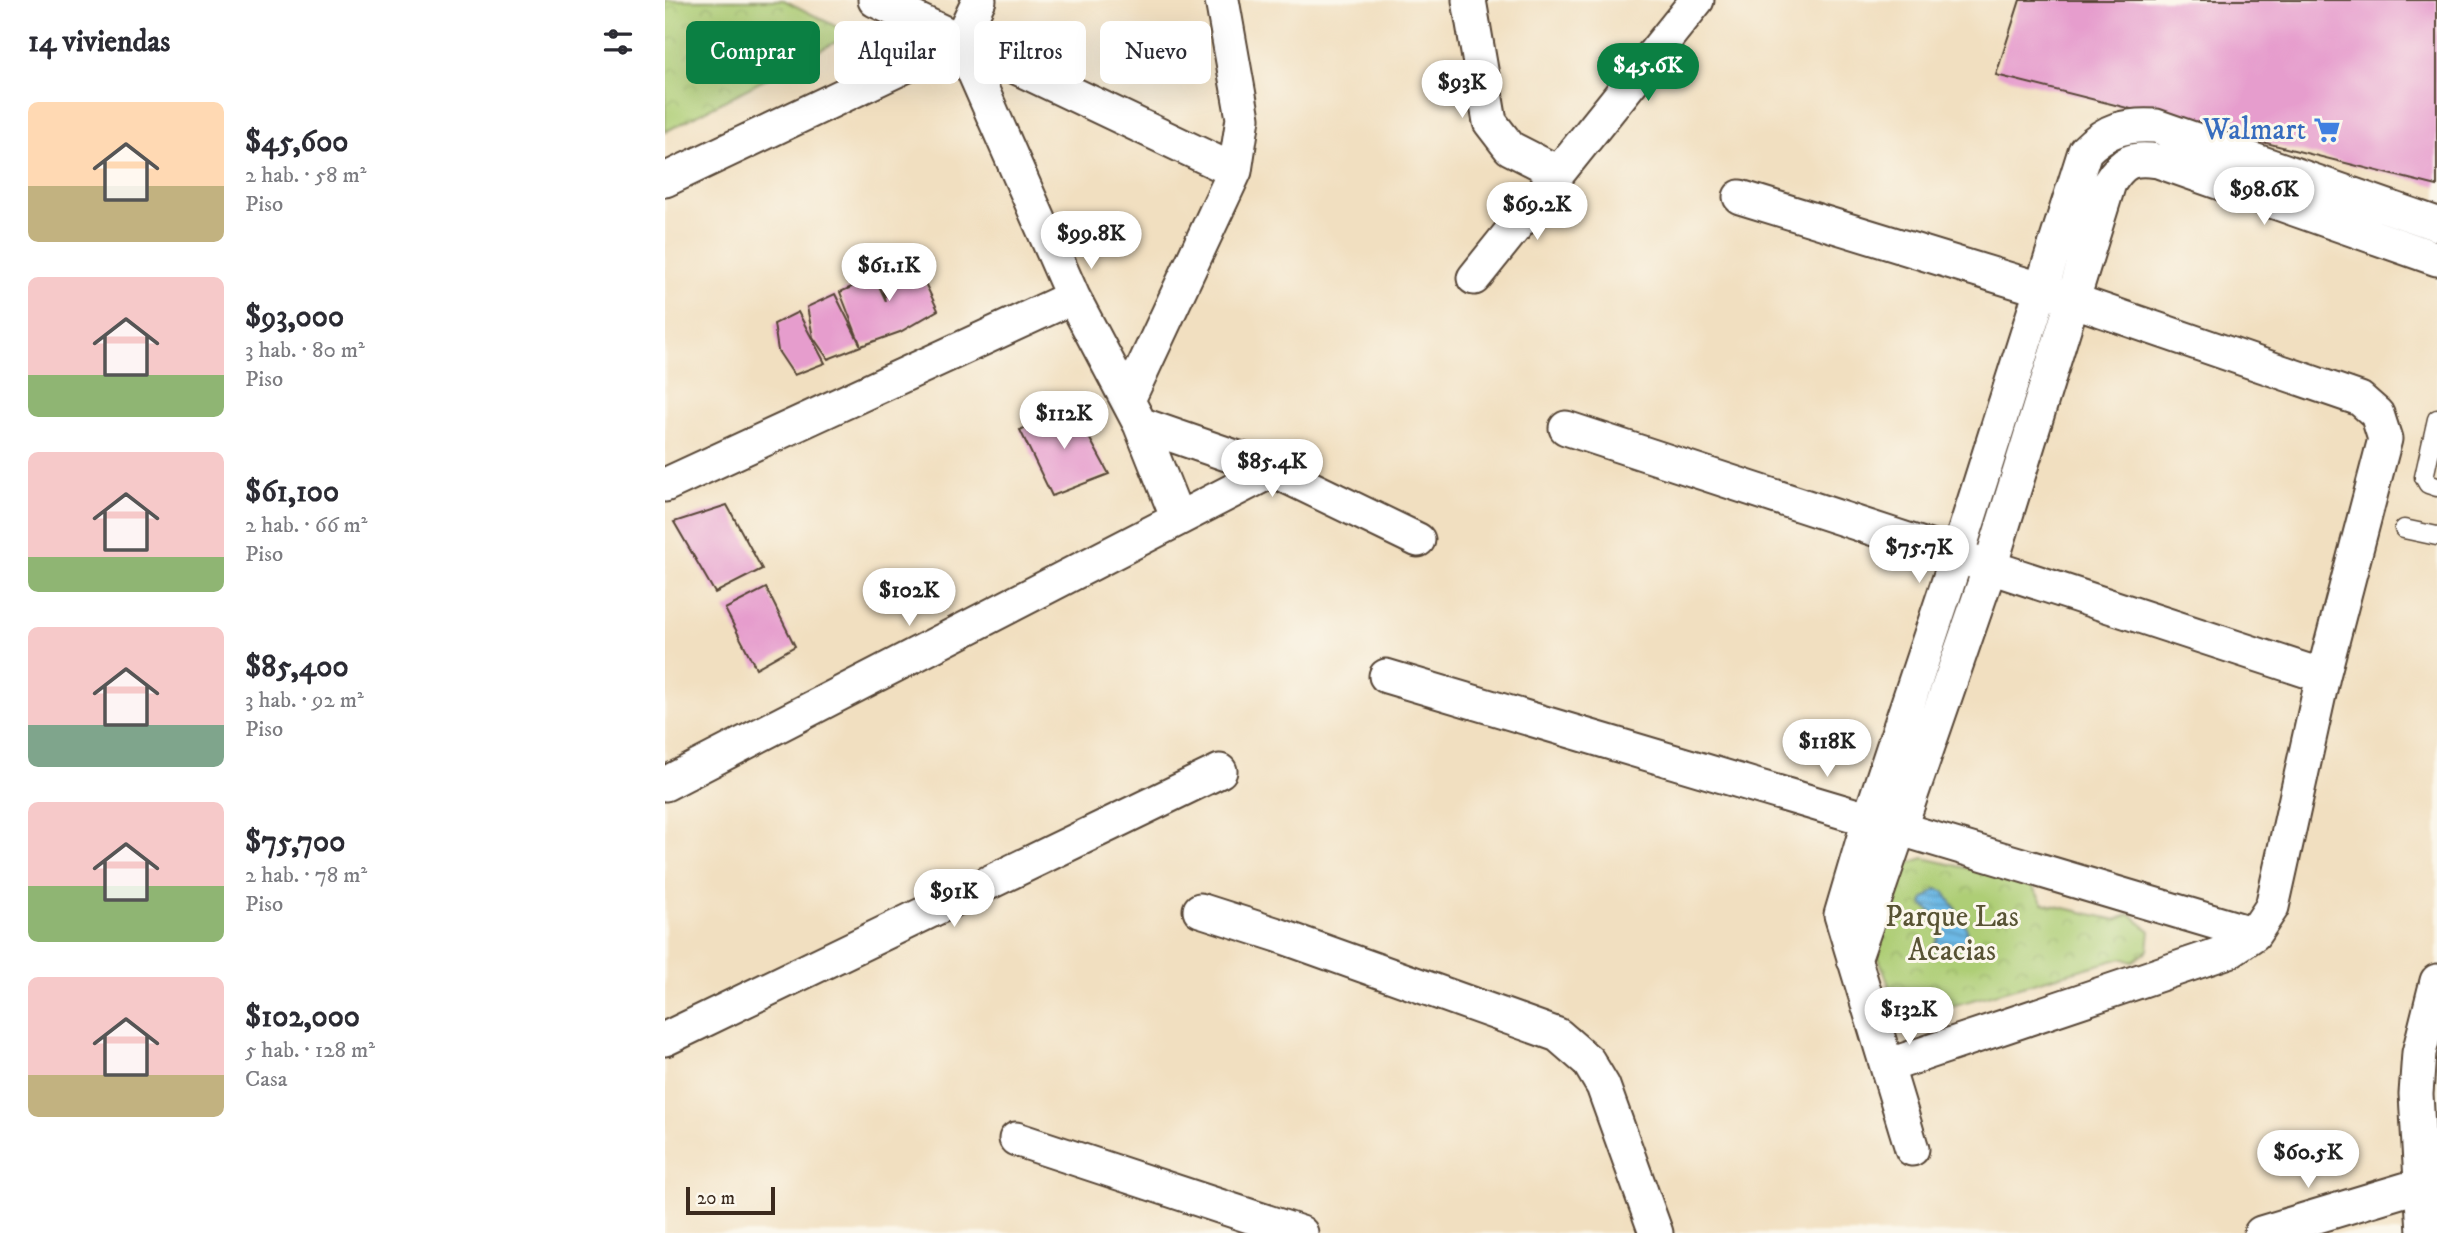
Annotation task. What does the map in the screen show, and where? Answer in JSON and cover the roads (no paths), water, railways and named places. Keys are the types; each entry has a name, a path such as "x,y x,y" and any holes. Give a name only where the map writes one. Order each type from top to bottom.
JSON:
{"street":[{"path":"875,0 920,21"},
{"path":"979,0 960,40 1073,297 1134,412 1178,519"},
{"path":"1134,412 1235,170 1243,118 1222,0"},
{"path":"1469,0 1490,122 1510,148 1557,172"},
{"path":"1474,278 1697,0"},
{"path":"960,40 1235,170"},
{"path":"665,180 867,84"},
{"path":"1912,1150 1854,960 1884,825 1957,556 2085,151 2114,129 2134,125 2156,126 2437,224"},
{"path":"1884,825 1990,567 2109,183 2120,166 2136,157 2158,161 2437,259"},
{"path":"1740,197 2040,289 2360,399 2377,414 2385,439 2323,676 2272,908 2254,934 2229,951 1887,1066"},
{"path":"665,485 1073,297"},
{"path":"1134,412 1273,470 1418,541"},
{"path":"1566,428 2323,676"},
{"path":"665,784 1273,470"},
{"path":"1385,676 2254,934"},
{"path":"665,1038 1220,771"},
{"path":"1200,911 1279,935 1558,1035 1588,1061 1603,1086 1656,1233"},
{"path":"2425,1232 2428,1183 2416,1094 2419,1053 2437,981"},
{"path":"1016,1139 1301,1233"},
{"path":"2261,1233 2428,1183"}],"lane":[{"path":"2437,419 2424,477 2428,484 2437,487"},
{"path":"2404,529 2437,536"}],"water":[{"path":"1936,889 1944,891 1967,930 1965,943 1953,952 1937,952 1934,948 1945,923 1923,905 1923,900"}],"place":[{"name":"Walmart","path":"2327,130"}],"park label":[{"name":"Parque Las Acacias","path":"1952,934"}]}
